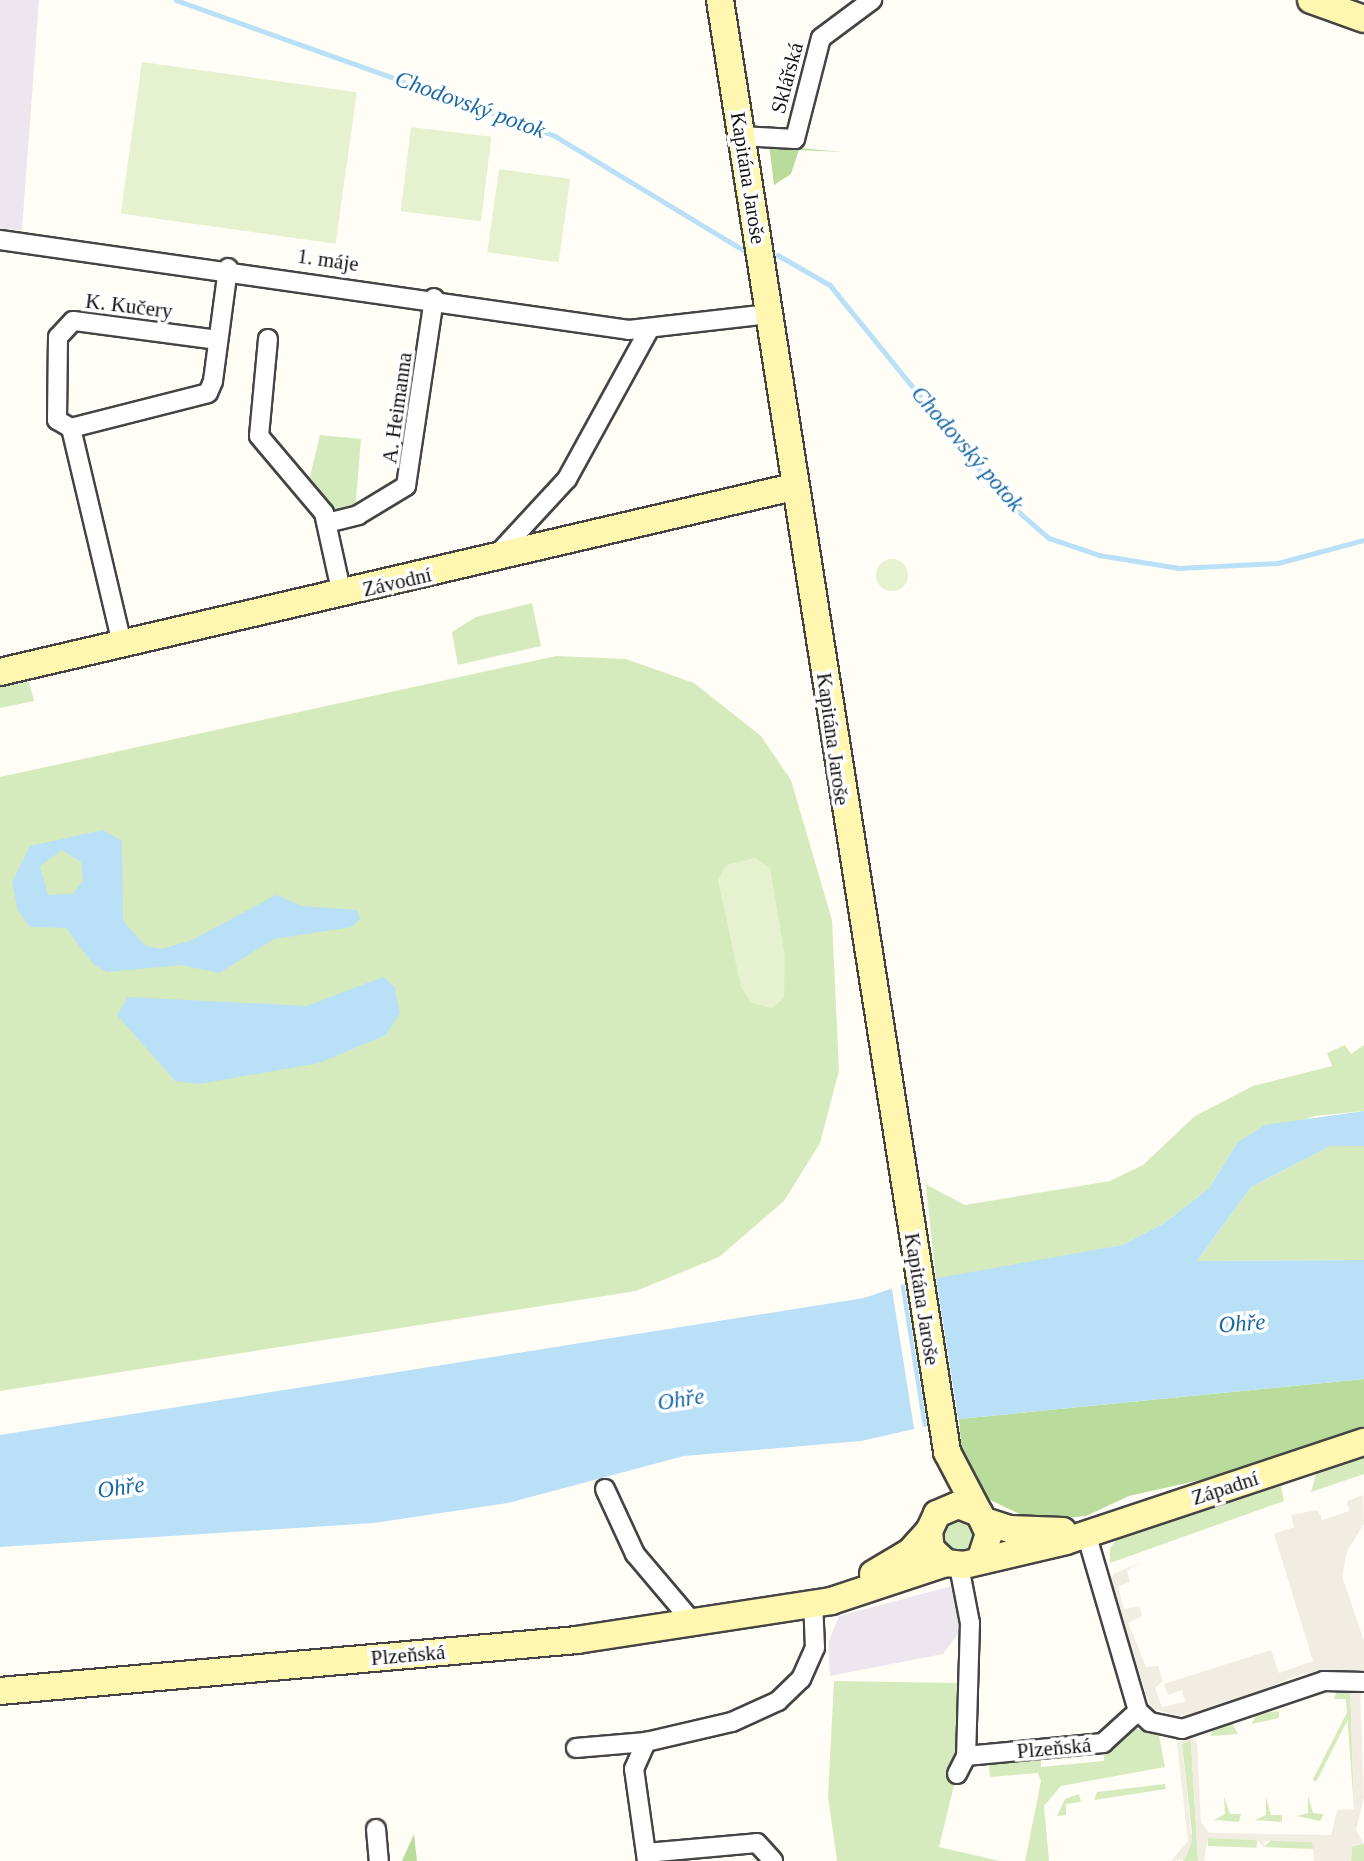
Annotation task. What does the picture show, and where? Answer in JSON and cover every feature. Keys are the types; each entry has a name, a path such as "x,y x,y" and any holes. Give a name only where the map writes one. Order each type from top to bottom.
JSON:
{"street":[{"name":"Sklářská","path":"741,136 795,139 821,38 872,0"},
{"path":"1311,0 1364,19"},
{"name":"Kapitána Jaroše","path":"723,8 793,487 947,1452 982,1517"},
{"name":"1. máje","path":"0,240 228,268 649,330 769,314"},
{"path":"71,428 208,393 228,268"},
{"name":"A. Heimanna","path":"327,523 359,515 406,486 434,298"},
{"name":"K. Kučery","path":"122,644 71,428 54,411 64,326 73,321 218,340"},
{"path":"492,560 567,479 597,430 649,330"},
{"path":"268,339 259,436 327,523 342,595"},
{"name":"Závodní","path":"0,671 342,595 793,487"},
{"name":"Západní","path":"962,1562 1086,1533 1364,1442"},
{"name":"Kapitána Jaroše","path":"933,1522 947,1452"},
{"path":"605,1489 635,1553 690,1619"},
{"path":"958,1505 982,1517 989,1538 962,1562 931,1549 933,1522 958,1505"},
{"name":"Západní","path":"982,1517 1010,1529 1086,1533"},
{"name":"Plzeňská","path":"813,1600 895,1564 933,1522"},
{"path":"1086,1533 1138,1711 1150,1722 1182,1729 1333,1679 1364,1682"},
{"path":"957,1774 966,1756 970,1623 962,1562"},
{"name":"Plzeňská","path":"0,1691 577,1640 813,1600 831,1601 962,1562"},
{"path":"576,1748 646,1742 732,1722 778,1701 802,1679 815,1648 813,1600"},
{"name":"Plzeňská","path":"966,1756 975,1760 1103,1743 1138,1711"},
{"path":"646,1742 634,1769 647,1857 757,1843 773,1861"},
{"path":"376,1829 379,1861"}],"shaded area":[{"path":"0,0 39,0 22,230 0,229"},
{"path":"1363,1495 1364,1524 1347,1551 1342,1576 1364,1641 1364,1672 1301,1674 1189,1719 1151,1708 1110,1585 1113,1574 1141,1562 1127,1570 1130,1582 1118,1587 1124,1609 1139,1606 1142,1616 1128,1623 1146,1667 1158,1666 1163,1681 1155,1688 1162,1707 1185,1702 1182,1690 1168,1695 1164,1684 1271,1650 1279,1673 1313,1661 1274,1534 1294,1527 1291,1515 1318,1510 1322,1520 1349,1511 1347,1501"},
{"path":"956,1585 966,1623 943,1654 830,1676 828,1643 839,1616"},
{"path":"1350,1686 1360,1687 1364,1797 1356,1830 1364,1844 1352,1845 1351,1861 1314,1861 1312,1842 1265,1841 1264,1847 1257,1840 1208,1838 1204,1861 1198,1861 1191,1740 1182,1744 1192,1842 1185,1859 1171,1861 1188,1841 1177,1743 1191,1735 1197,1743 1201,1822 1209,1833 1331,1835 1337,1810 1354,1809"}],"green space":[{"path":"142,62 357,92 336,244 121,214"},
{"path":"411,127 491,137 481,221 401,211"},
{"path":"769,144 843,152 799,150 791,174 774,185"},
{"path":"499,169 570,179 559,262 487,252"},
{"path":"320,435 361,439 355,511 331,511 308,485"},
{"path":"892,559 903,564 908,575 903,586 892,591 881,586 876,575 881,564"},
{"path":"532,603 541,646 458,665 452,632 476,617"},
{"path":"556,656 626,659 694,683 761,736 791,780 832,920 839,1071 820,1143 784,1201 719,1257 636,1291 0,1391 0,777"},
{"path":"29,682 34,701 0,708 0,686"},
{"path":"755,858 770,868 785,956 784,998 772,1008 752,1003 741,987 718,880 726,865"},
{"path":"1345,1045 1351,1054 1364,1045 1364,1111 1315,1116 1238,1142 1209,1188 1163,1224 1122,1245 936,1281 925,1176 927,1185 965,1205 1110,1181 1143,1165 1195,1116 1253,1086 1332,1066 1327,1053"},
{"path":"1330,1146 1364,1146 1364,1260 1197,1261 1251,1187"},
{"path":"1364,1379 1364,1426 1209,1478 1129,1496 1086,1516 1034,1521 982,1496 962,1455 959,1419"},
{"path":"1364,1455 1364,1474 1311,1492 1317,1471"},
{"path":"1281,1486 1284,1501 1110,1563 1110,1548 1118,1538"},
{"path":"961,1515 978,1530 969,1553 945,1551 940,1528"},
{"path":"834,1681 959,1683 955,1781 939,1847 1000,1861 837,1861 828,1797"},
{"path":"1350,1686 1354,1809 1346,1699 1334,1699 1338,1687"},
{"path":"1360,1687 1364,1689 1316,1781 1313,1780"},
{"path":"1279,1711 1279,1718 1252,1724 1256,1714"},
{"path":"1232,1723 1238,1734 1211,1736 1213,1729"},
{"path":"1127,1726 1159,1736 1165,1767 1061,1786 1044,1806 1049,1861 1025,1861 1041,1781 1038,1773 990,1777 989,1764 1041,1755 1041,1767 1104,1761 1103,1743"},
{"path":"1191,1740 1198,1861 1183,1861 1192,1833 1182,1744"},
{"path":"1165,1784 1166,1789 1094,1800 1097,1792"},
{"path":"1079,1794 1081,1802 1066,1804 1066,1815 1057,1816 1065,1799"},
{"path":"1308,1795 1313,1813 1324,1814 1320,1821 1297,1816 1308,1813"},
{"path":"1224,1796 1230,1814 1241,1814 1239,1822 1214,1820 1225,1814"},
{"path":"1266,1797 1271,1815 1282,1815 1282,1822 1255,1820 1266,1815"},
{"path":"414,1834 417,1861 402,1861"},
{"path":"1208,1838 1257,1840 1257,1848 1208,1846"},
{"path":"1271,1840 1312,1842 1314,1849 1264,1847"},
{"path":"1364,1844 1364,1861 1351,1861 1352,1846"}],"water":[{"path":"103,830 122,841 123,921 146,946 162,949 192,940 276,895 302,906 357,910 360,919 352,927 274,939 219,973 181,965 107,972 93,964 66,928 30,927 18,911 12,882 30,846","holes":["62,850 81,862 83,881 72,894 48,895 40,866"]},
{"path":"383,977 395,987 400,1013 386,1035 319,1063 199,1084 175,1081 117,1015 128,997 307,1006"},
{"name":"Ohře","path":"1364,1111 1364,1146 1330,1146 1251,1187 1197,1261 1364,1260 1364,1379 959,1419 861,1441 684,1456 508,1503 374,1523 0,1547 0,1435 864,1298 905,1284 1122,1245 1163,1224 1209,1188 1238,1142 1265,1125"}],"pier":[{"path":"936,1278 959,1422 927,1427 904,1283"},
{"path":"900,1282 923,1430 915,1432 891,1283"}],"waterway":[{"name":"Chodovský potok","path":"176,0 555,136 745,251"},
{"name":"Chodovský potok","path":"778,255 830,285 1004,499 1049,538 1099,555 1179,568 1278,563 1364,540"}]}
